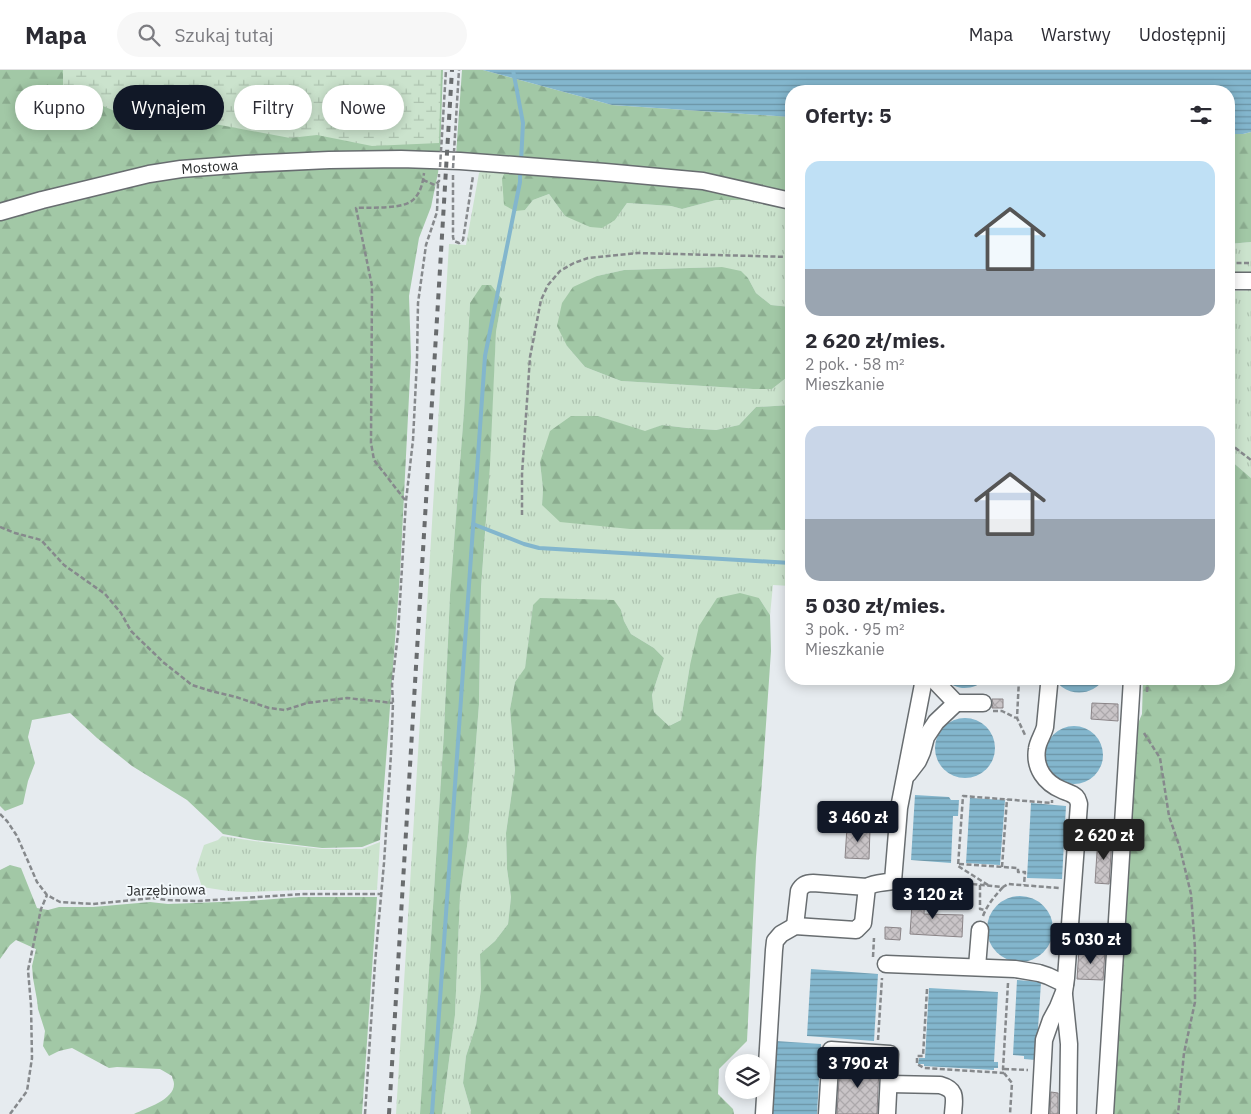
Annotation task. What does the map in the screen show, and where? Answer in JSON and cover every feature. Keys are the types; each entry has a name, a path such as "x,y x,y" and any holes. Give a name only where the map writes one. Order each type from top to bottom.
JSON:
{"street":[{"name":"Mostowa","path":"0,212 149,174 181,169 329,160 400,159 475,162 605,172 703,181 785,199"},
{"path":"1235,281 1251,281"},
{"path":"795,926 799,891 806,883 867,887 893,880 899,808 923,685"},
{"path":"939,685 956,703 983,704"},
{"path":"1049,685 1044,733 1040,738 1036,751 1038,767 1046,780 1053,786 1075,796 1079,804 1064,988 1069,1044 1068,1114"},
{"path":"1105,1114 1132,685"},
{"path":"904,779 918,761 926,737 936,722 956,703"},
{"path":"764,1114 775,941 781,934 795,926 856,930 863,923 867,887"},
{"path":"977,967 980,930"},
{"path":"881,965 1008,969 1048,976 1064,988"},
{"path":"1040,1114 1044,1040 1050,1020 1058,1007 1064,988"},
{"path":"826,1114 831,1050 890,1054 887,1114"},
{"path":"889,1084 940,1085 947,1087 952,1090 954,1096 953,1114"}],"path":[{"path":"365,1114 384,863 393,703 392,685 398,634 406,501 413,440 418,303 426,245 437,212 446,70"},
{"path":"459,70 453,168 453,237 454,241 459,243 463,240 475,162"},
{"path":"406,501 374,460 371,444 372,286 356,208 400,206 414,199 422,184 425,160"},
{"path":"423,180 434,185 438,183"},
{"path":"522,516 522,474 530,356 541,300 548,284 560,271 588,258 638,253 785,257"},
{"path":"1235,263 1251,263"},
{"path":"1235,448 1251,460"},
{"path":"0,527 41,540 64,565 105,594 121,613 131,631 163,662 192,685 269,708 286,710 307,704 347,698 393,703"},
{"path":"1019,685 1017,718 1025,737 1040,738"},
{"path":"1146,697 1147,685"},
{"path":"983,704 984,711 1002,711 1017,718"},
{"path":"1144,725 1144,734 1160,758 1169,816 1180,848 1191,894 1195,948 1195,1002 1184,1053 1178,1114"},
{"path":"988,886 958,866 963,796 1052,803 1053,786"},
{"path":"1002,867 1007,799"},
{"path":"0,814 17,836 38,882 47,895 41,908 28,970 32,1058 27,1091 10,1114"},
{"path":"959,864 1018,868 1018,872 1025,872 1024,886"},
{"path":"893,880 908,886 980,885 1003,887"},
{"path":"980,930 985,911 994,897 1008,884 1073,889"},
{"path":"980,885 980,909 985,911"},
{"name":"Jarzębinowa","path":"47,895 60,902 94,904 152,898 198,901 302,894 382,894"},
{"path":"874,938 881,965 878,1053"},
{"path":"1008,969 1004,1071 1012,1083 1010,1114"},
{"path":"927,989 923,1056 917,1056 917,1064 924,1068 1004,1071 1042,1070"}],"green space":[{"path":"0,70 443,70 438,173 431,207 419,238 409,296 411,357 400,574 380,840 362,847 322,848 223,834 187,800 132,766 70,713 32,720 28,737 35,763 28,781 23,804 5,811 0,806"},
{"path":"63,70 441,70 439,143 372,146 317,135 290,138 247,130 312,130 312,85 234,85 234,128 224,126 224,85 113,85 113,110 103,106 103,85 63,85"},
{"path":"462,70 483,70 612,105 785,117 785,203 769,200 716,200 682,209 671,206 627,203 615,220 602,228 590,227 565,216 549,194 533,200 525,210 515,211 504,205 502,179 507,167 456,155"},
{"path":"1251,132 1251,242 1235,243 1235,134"},
{"path":"507,168 525,210 533,200 549,194 565,216 615,220 627,203 671,206 682,209 716,200 769,200 785,203 785,306 771,305 756,293 748,278 721,267 624,270 597,276 567,346 585,367 621,381 772,389 785,379 785,405 756,407 739,425 716,430 662,425 645,432 598,416 540,462 543,489 542,505 770,530 785,530 785,586 773,585 770,615 759,598 690,665 681,720 669,726 654,712 652,695 664,658 654,648 631,634 621,610 533,605 525,669 515,682 510,709 515,770 506,833 507,869 511,897 508,924 495,941 480,954 481,989 476,1025 466,1056 463,1083 471,1114 442,1114 455,1015 460,896 469,832 479,704 481,588 496,332 502,299 470,303 450,595 444,731 420,1114 396,1114 449,244 466,245 479,173 483,169"},
{"path":"1251,242 1251,275 1235,276 1235,243"},
{"path":"722,267 741,271 748,278 756,293 771,305 785,306 785,379 772,389 753,389 621,381 585,367 567,346 557,326 562,303 573,287 597,276 624,270"},
{"path":"482,285 491,285 502,299 496,332 490,465 481,588 479,704 469,832 460,896 455,1015 442,1114 420,1114 444,731 450,595 470,303"},
{"path":"1251,290 1251,478 1235,464 1235,291"},
{"path":"785,405 785,530 630,529 560,522 542,505 543,489 540,462 550,431 571,416 598,416 645,431 662,425 716,430 739,425 756,407"},
{"path":"1235,464 1251,478 1251,1114 1111,1114 1134,733 1142,714 1143,685 1235,685"},
{"path":"740,593 759,598 770,615 771,651 756,857 747,1041 734,1054 725,1054 725,1063 719,1069 718,1094 733,1109 734,1114 471,1114 463,1083 466,1056 476,1025 481,989 480,954 495,941 508,924 511,897 507,869 506,833 515,770 510,709 515,682 525,668 533,605 540,598 614,600 621,610 631,634 654,648 664,658 652,695 654,712 669,726 681,720 690,665 699,626 717,598"},
{"path":"222,836 322,849 362,849 380,842 377,890 247,892 202,887 196,869 204,845 218,840"},
{"path":"10,865 21,868 37,908 48,910 59,907 93,907 150,902 168,904 300,897 377,897 362,1114 134,1114 158,1103 169,1095 173,1090 174,1084 172,1076 160,1069 109,1068 72,1048 49,1056 43,1046 45,1031 38,1009 33,978 32,966 36,949 16,940 0,959 0,870"}],"water":[{"path":"483,70 1251,70 1251,132 1243,134 1235,134 1235,85 785,85 785,117 612,105"},
{"path":"953,685 976,685 966,688"},
{"path":"1099,685 1096,688 1079,693 1067,690 1061,686"},
{"path":"959,718 971,718 987,726 993,736 995,748 993,760 987,770 971,778 959,778 943,770 935,754 935,742 943,726"},
{"path":"1074,726 1085,728 1098,739 1103,755 1101,766 1090,779 1074,784 1063,782 1050,771 1045,755 1047,744 1058,731"},
{"path":"915,795 949,797 951,800 959,800 958,816 953,816 951,863 911,860"},
{"path":"970,798 1005,800 1000,865 966,863"},
{"path":"1031,803 1066,806 1062,879 1027,878"},
{"path":"1013,896 1027,896 1039,901 1048,910 1053,922 1051,942 1044,953 1027,962 1013,962 1001,957 992,948 987,936 987,922 992,910 1001,901"},
{"path":"811,969 878,974 874,1041 807,1036"},
{"path":"1017,980 1041,982 1036,1060 1024,1059 1024,1056 1013,1055"},
{"path":"929,988 998,992 994,1062 998,1062 998,1068 994,1068 994,1070 924,1066 924,1064 918,1064 919,1058 925,1058"},
{"path":"776,1041 821,1044 817,1114 772,1114"}],"building":[{"path":"992,699 1003,699 1003,708 992,708"},
{"path":"1092,703 1118,704 1118,721 1091,719"},
{"path":"847,827 870,829 869,859 845,858"},
{"path":"1098,837 1112,838 1109,884 1095,883"},
{"path":"913,889 925,890 924,914 963,915 962,937 910,934"},
{"path":"885,927 901,928 900,940 885,939"},
{"path":"1079,949 1105,951 1103,980 1077,979"},
{"path":"840,1063 879,1065 877,1114 837,1114"},
{"path":"1051,1092 1058,1093 1058,1114 1050,1114"}],"waterway":[{"path":"513,70 523,123 521,162"},
{"path":"432,1114 485,356 520,182 520,169"},
{"path":"473,524 539,548 785,563"}],"railway":[{"path":"389,1114 452,70"}]}
